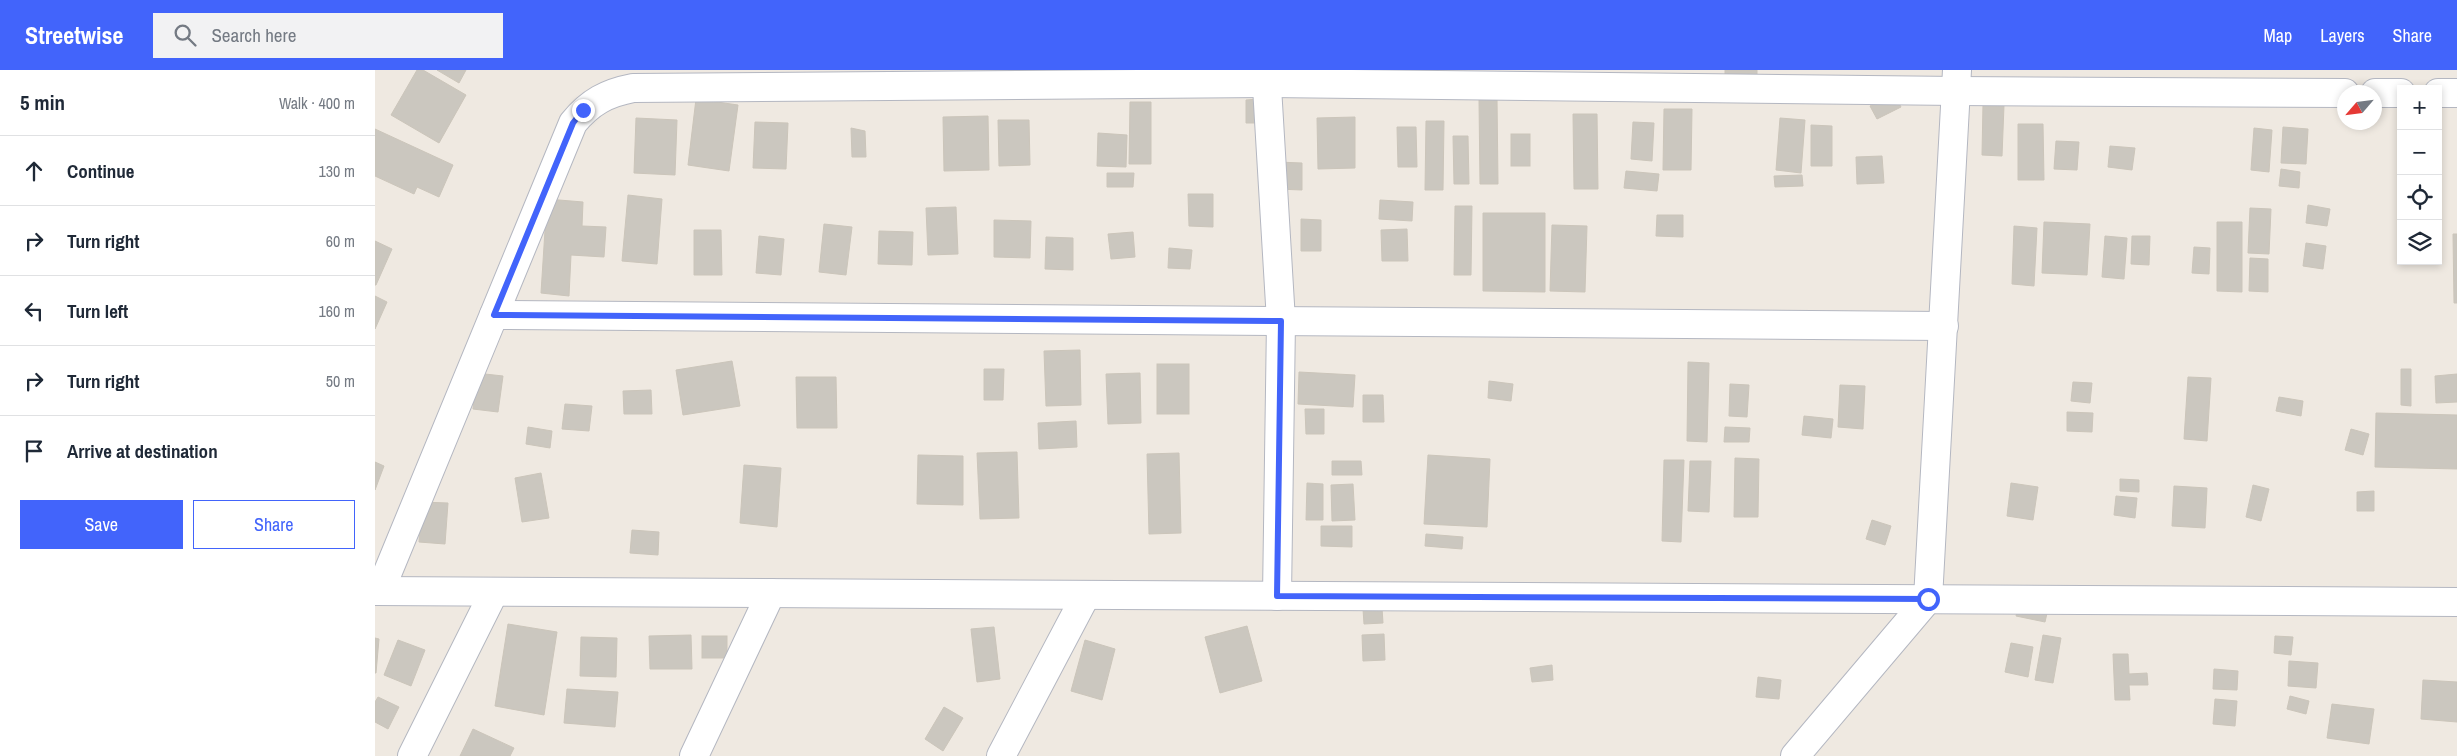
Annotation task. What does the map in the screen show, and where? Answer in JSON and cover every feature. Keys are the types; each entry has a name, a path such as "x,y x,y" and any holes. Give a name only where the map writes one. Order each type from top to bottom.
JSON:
{"street":[{"path":"1266,77 1281,321 1277,596"},
{"path":"2337,92 1957,81 1266,77 633,88 611,92 583,110 573,123 377,591 2457,602"},
{"path":"1795,756 1928,599 1957,81"},
{"path":"2382,93 2397,93"},
{"path":"2442,93 2457,93"},
{"path":"494,315 1944,326"},
{"path":"412,756 494,592"},
{"path":"694,756 771,593"},
{"path":"1001,756 1085,595"}],"building":[{"path":"417,70 423,70 466,95 439,143 391,115"},
{"path":"437,70 466,70 459,83"},
{"path":"1725,70 1757,70 1757,75 1725,74"},
{"path":"1894,94 1901,107 1877,119 1870,106"},
{"path":"696,99 738,105 729,171 688,165"},
{"path":"1258,99 1259,123 1246,123 1246,100"},
{"path":"1479,99 1497,99 1498,184 1480,184"},
{"path":"1130,102 1151,102 1151,164 1129,164"},
{"path":"1983,104 2004,105 2002,156 1982,155"},
{"path":"1664,109 1692,109 1691,170 1663,170"},
{"path":"1573,114 1597,114 1598,189 1574,189"},
{"path":"988,116 989,170 944,171 943,117"},
{"path":"1355,117 1355,168 1318,169 1317,118"},
{"path":"636,118 677,120 675,175 634,173"},
{"path":"1780,118 1805,120 1801,173 1776,170"},
{"path":"998,120 1029,120 1030,165 999,166"},
{"path":"1426,121 1444,121 1443,190 1425,190"},
{"path":"755,122 788,123 786,169 753,168"},
{"path":"1633,122 1654,123 1652,161 1631,159"},
{"path":"2018,124 2043,124 2044,180 2018,180"},
{"path":"1811,125 1832,126 1832,166 1811,166"},
{"path":"1397,127 1416,127 1417,167 1398,167"},
{"path":"2283,127 2308,129 2306,164 2281,163"},
{"path":"851,128 865,131 866,157 852,157"},
{"path":"2254,128 2272,130 2269,172 2251,170"},
{"path":"375,129 453,165 439,197 417,187 414,194 375,176"},
{"path":"1098,133 1127,135 1126,167 1097,166"},
{"path":"1511,134 1530,134 1530,166 1511,166"},
{"path":"1453,136 1468,136 1469,184 1454,184"},
{"path":"2056,141 2079,142 2077,170 2054,169"},
{"path":"2110,146 2135,148 2132,170 2108,167"},
{"path":"1882,156 1884,183 1857,184 1856,157"},
{"path":"1277,162 1302,163 1302,190 1277,189"},
{"path":"2281,169 2300,172 2299,188 2279,186"},
{"path":"1626,171 1659,174 1657,191 1624,188"},
{"path":"1107,173 1134,173 1133,187 1107,187"},
{"path":"1802,175 1803,186 1775,187 1774,176"},
{"path":"1188,194 1213,194 1213,227 1189,226"},
{"path":"628,195 662,199 657,264 622,261"},
{"path":"547,199 583,202 582,226 606,227 604,257 571,255 569,296 541,293"},
{"path":"1380,200 1413,202 1412,221 1379,219"},
{"path":"2308,205 2330,209 2327,226 2306,223"},
{"path":"1455,206 1472,206 1471,275 1454,275"},
{"path":"956,207 958,254 928,255 926,208"},
{"path":"2250,208 2271,209 2269,254 2248,253"},
{"path":"1483,213 1545,213 1545,292 1483,291"},
{"path":"1657,215 1683,215 1683,237 1656,236"},
{"path":"1301,219 1321,220 1321,251 1301,251"},
{"path":"994,220 1031,221 1030,258 994,257"},
{"path":"2044,222 2090,224 2087,275 2042,273"},
{"path":"2217,222 2242,222 2242,292 2217,291"},
{"path":"824,224 852,227 846,275 819,272"},
{"path":"1552,225 1587,226 1585,292 1550,291"},
{"path":"2014,226 2037,228 2034,286 2012,284"},
{"path":"1407,229 1408,261 1382,261 1381,230"},
{"path":"694,230 721,230 722,275 694,275"},
{"path":"879,231 913,232 912,265 878,264"},
{"path":"1133,232 1135,257 1111,259 1108,234"},
{"path":"2453,234 2457,234 2457,303 2454,303"},
{"path":"759,236 784,239 781,275 756,273"},
{"path":"2105,236 2127,238 2124,279 2102,277"},
{"path":"2132,236 2150,236 2149,265 2131,264"},
{"path":"1046,237 1073,238 1073,270 1045,269"},
{"path":"375,241 392,249 376,285 375,285"},
{"path":"2306,243 2326,246 2323,269 2303,266"},
{"path":"2194,247 2210,248 2209,274 2192,273"},
{"path":"1169,248 1192,250 1190,269 1168,268"},
{"path":"2250,258 2268,259 2268,292 2249,291"},
{"path":"375,296 387,302 375,329"},
{"path":"1080,350 1081,405 1046,406 1044,351"},
{"path":"732,361 740,406 683,415 676,370"},
{"path":"1688,362 1709,363 1707,442 1687,441"},
{"path":"1157,364 1189,364 1189,414 1157,414"},
{"path":"984,369 1004,369 1003,400 984,400"},
{"path":"2401,369 2411,369 2411,406 2401,405"},
{"path":"1299,372 1355,375 1353,407 1298,404"},
{"path":"476,373 503,376 498,412 473,409"},
{"path":"1140,373 1141,423 1108,424 1106,374"},
{"path":"2457,374 2457,402 2436,403 2435,376"},
{"path":"796,377 836,377 837,428 797,428"},
{"path":"2188,377 2211,378 2207,441 2184,439"},
{"path":"1489,381 1513,384 1511,401 1488,398"},
{"path":"2073,382 2092,383 2090,403 2071,401"},
{"path":"1730,384 1749,385 1747,417 1729,416"},
{"path":"1840,385 1865,386 1863,429 1838,427"},
{"path":"651,390 652,414 624,414 623,391"},
{"path":"1363,395 1383,395 1384,422 1363,422"},
{"path":"2279,397 2303,401 2301,416 2276,411"},
{"path":"565,404 592,406 589,431 562,429"},
{"path":"1305,409 1324,409 1324,434 1306,434"},
{"path":"2067,412 2093,413 2092,432 2067,431"},
{"path":"2376,413 2457,415 2457,469 2375,467"},
{"path":"1804,416 1833,419 1831,438 1802,435"},
{"path":"1076,421 1077,447 1039,449 1038,423"},
{"path":"528,427 552,431 550,448 526,444"},
{"path":"1725,427 1750,428 1749,442 1724,442"},
{"path":"2351,429 2369,434 2363,455 2345,450"},
{"path":"1017,452 1019,518 980,519 977,453"},
{"path":"1179,453 1181,533 1149,534 1147,454"},
{"path":"918,455 963,456 963,505 917,504"},
{"path":"1428,455 1490,459 1487,527 1424,524"},
{"path":"1735,458 1759,459 1758,517 1734,517"},
{"path":"1664,460 1684,460 1681,542 1662,541"},
{"path":"1332,461 1361,461 1362,475 1332,475"},
{"path":"1690,461 1711,461 1709,512 1688,511"},
{"path":"375,462 384,466 375,490"},
{"path":"744,465 781,468 777,527 740,523"},
{"path":"541,473 549,518 522,522 515,478"},
{"path":"2120,479 2139,480 2139,492 2120,491"},
{"path":"1307,483 1323,484 1323,520 1306,520"},
{"path":"2011,483 2038,487 2033,520 2007,516"},
{"path":"1353,484 1355,520 1332,521 1331,485"},
{"path":"2253,485 2269,489 2261,521 2246,517"},
{"path":"2174,486 2207,488 2205,528 2172,526"},
{"path":"2374,491 2374,511 2357,511 2357,492"},
{"path":"2116,496 2137,498 2135,518 2114,515"},
{"path":"421,502 448,503 445,544 419,542"},
{"path":"1872,520 1891,526 1885,545 1866,539"},
{"path":"1321,526 1352,526 1352,547 1321,546"},
{"path":"632,530 659,532 658,555 630,553"},
{"path":"1426,534 1463,537 1462,549 1425,546"},
{"path":"2019,603 2048,609 2045,622 2016,616"},
{"path":"1382,608 1383,623 1364,624 1363,609"},
{"path":"508,624 557,632 544,715 495,706"},
{"path":"1247,626 1262,681 1220,693 1205,637"},
{"path":"994,627 1000,679 977,682 971,629"},
{"path":"1384,634 1385,660 1363,661 1362,635"},
{"path":"691,635 692,669 650,669 649,636"},
{"path":"2043,635 2061,638 2053,683 2035,680"},
{"path":"702,636 727,636 727,658 702,658"},
{"path":"2275,636 2293,637 2291,655 2274,653"},
{"path":"581,637 617,638 616,677 580,676"},
{"path":"375,638 379,639 376,673 375,673"},
{"path":"398,640 425,650 411,686 384,675"},
{"path":"1085,640 1115,649 1102,700 1071,691"},
{"path":"2011,643 2033,647 2028,677 2005,672"},
{"path":"2113,654 2128,654 2129,674 2147,673 2148,685 2129,685 2130,700 2115,700"},
{"path":"2289,661 2318,663 2316,688 2288,686"},
{"path":"1552,665 1553,680 1532,682 1530,668"},
{"path":"2214,669 2238,671 2237,690 2213,689"},
{"path":"1758,677 1781,680 1779,699 1756,697"},
{"path":"2423,680 2457,682 2457,722 2421,719"},
{"path":"567,689 618,692 615,727 564,723"},
{"path":"2290,696 2309,701 2306,714 2287,709"},
{"path":"378,697 399,707 388,729 375,722 375,702"},
{"path":"2215,699 2237,701 2235,726 2213,724"},
{"path":"2332,704 2374,709 2369,744 2327,738"},
{"path":"944,707 963,718 943,751 925,739"},
{"path":"473,729 514,748 510,756 460,756"}],"route":[{"path":"583,110 573,123 494,315 1281,321 1277,596 1928,599"}]}
